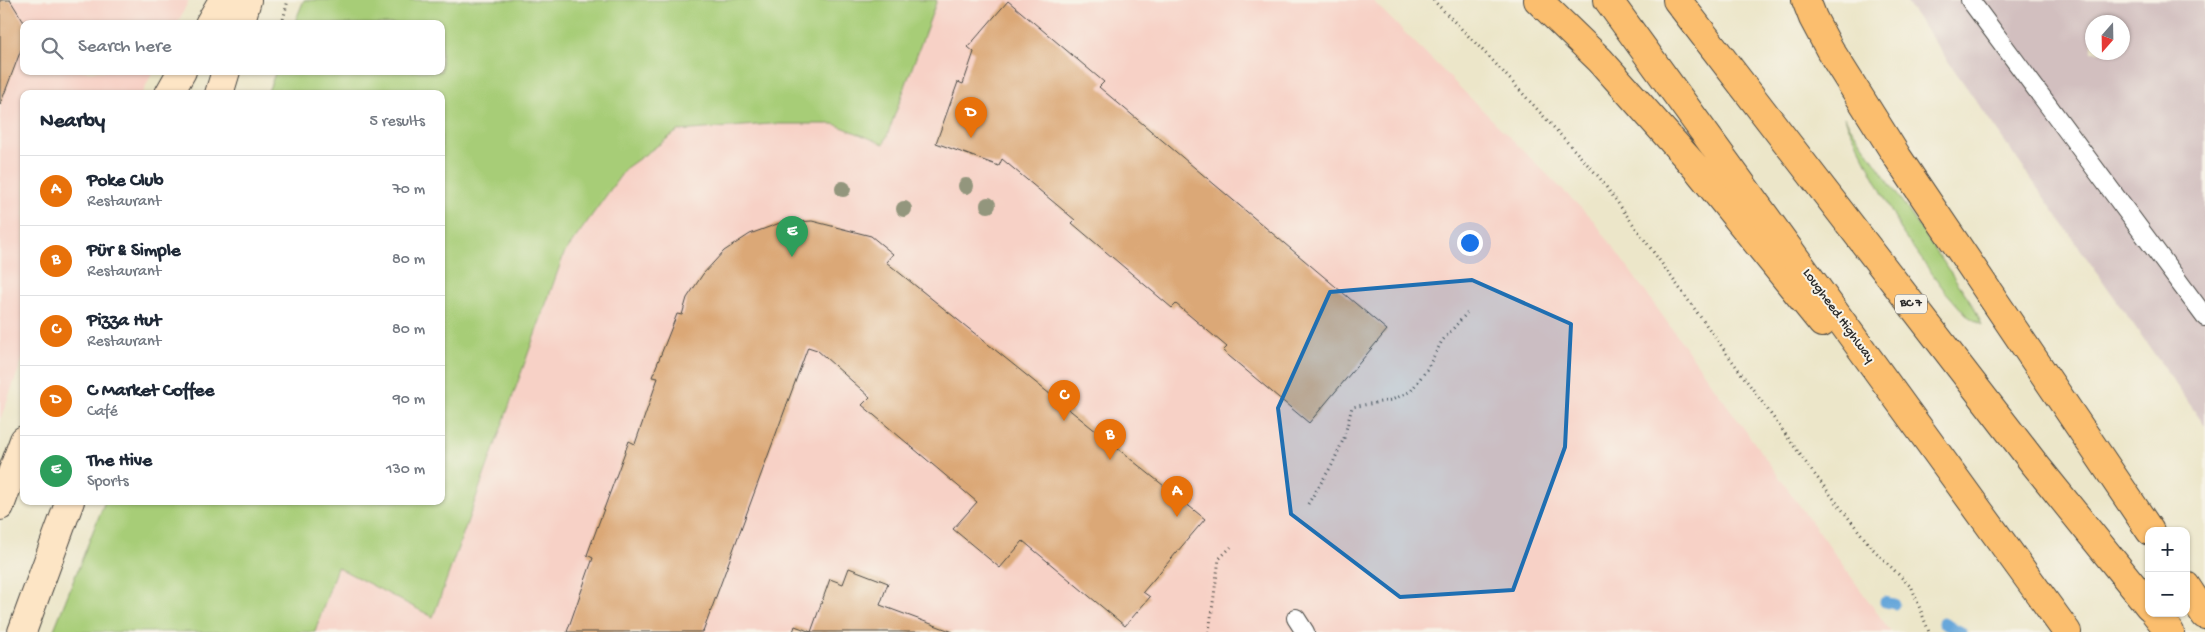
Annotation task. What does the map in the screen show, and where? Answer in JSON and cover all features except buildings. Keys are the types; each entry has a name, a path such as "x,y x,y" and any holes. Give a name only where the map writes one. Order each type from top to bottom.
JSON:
{"main road":[{"path":"211,20 223,0"},
{"path":"241,20 247,0"},
{"path":"1538,0 1600,60 1698,170 2039,593"},
{"name":"Lougheed Highway","path":"1608,0 2068,632"},
{"name":"BC 7","path":"1677,0 2021,447 2145,601"},
{"path":"1806,0 1812,18 1830,50 1898,158 2147,527"},
{"path":"171,90 180,75"},
{"path":"220,90 225,75"},
{"path":"0,506 20,451"},
{"path":"22,632 69,505"},
{"path":"2190,592 2205,615"},
{"path":"2158,617 2170,632"}],"lane":[{"path":"1552,0 1698,170"},
{"path":"1970,0 2205,317"}],"path":[{"path":"283,20 288,0"},
{"path":"1433,0 1494,62 1599,177 1812,471 1872,548 1912,588 1929,632"},
{"path":"1308,504 1332,465 1344,438 1352,407 1392,400 1411,390 1427,369 1442,340 1467,313"},
{"path":"1209,632 1219,559 1232,547"}],"highlighted area":[{"path":"1472,280 1571,324 1565,447 1513,590 1400,597 1291,514 1278,408 1330,292"}],"shaded area":[{"path":"0,0 189,0 179,20 20,20 20,75 151,75 144,90 20,90 20,366 0,420"},
{"path":"304,0 1372,0 1594,221 1891,632 53,632 103,505 445,505 445,90 269,90 274,75 445,75 445,20 296,20"},
{"path":"1905,0 2205,0 2205,426"}],"green space":[{"path":"304,0 937,0 884,144 834,124 770,124 678,131 626,168 564,254 433,617 337,567 315,632 53,632 103,505 445,505 445,90 269,90 274,75 445,75 445,20 296,20"},
{"path":"1844,117 1973,305 1982,325 1966,315 1945,291 1903,234"}],"waterway":[{"path":"1885,602 1894,604"},
{"path":"1943,623 1961,632"}],"place":[{"name":"C Market Coffee","path":"971,138"},
{"name":"The Hive","path":"792,257"},
{"name":"Pizza Hut","path":"1064,421"},
{"name":"Pür & Simple","path":"1110,460"},
{"name":"Poke Club","path":"1177,517"}]}
